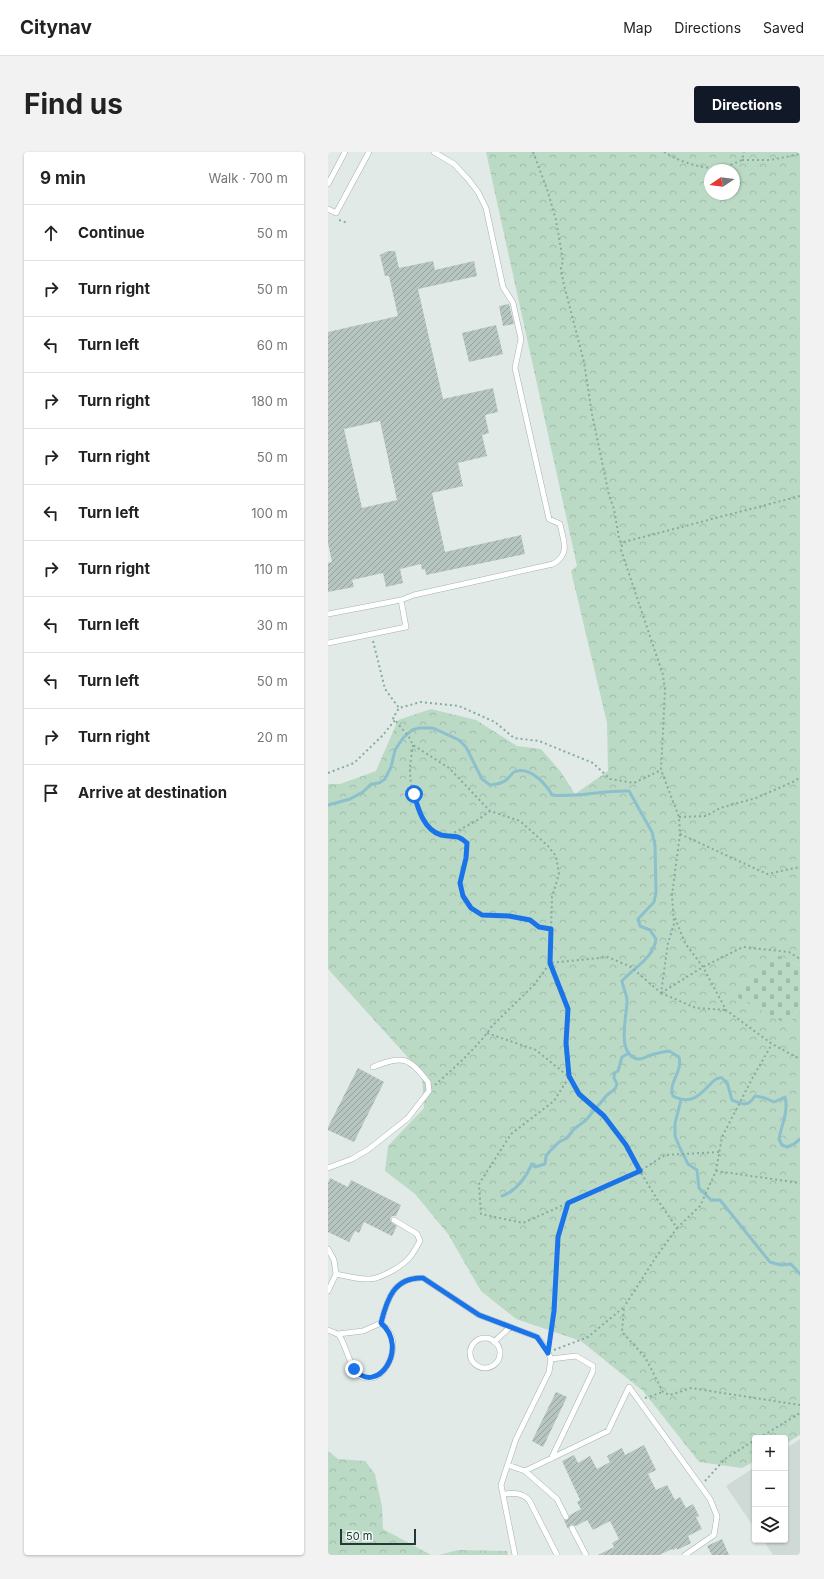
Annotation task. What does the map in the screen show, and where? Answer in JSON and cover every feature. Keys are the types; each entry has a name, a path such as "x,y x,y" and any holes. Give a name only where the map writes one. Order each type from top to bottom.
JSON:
{"lane":[{"path":"328,184 345,152"},
{"path":"328,209 335,215 369,152"},
{"path":"328,614 401,600 414,595 553,564 559,561 564,554 565,547 560,524 549,520 515,368 521,340 513,302 503,287 486,208 478,192 468,178 454,164 434,152"},
{"path":"328,643 406,627 401,600"},
{"path":"328,1168 352,1159 383,1139 408,1118 429,1091 428,1082 409,1061 401,1059 390,1060 374,1067"},
{"path":"336,1274 368,1280 395,1269 410,1258 420,1241 417,1234 394,1220"},
{"path":"328,1249 334,1260 336,1274 328,1291"},
{"path":"381,1323 385,1305 395,1288 402,1282 412,1278 423,1278 479,1315 537,1337 548,1353 551,1359 549,1372 516,1439 501,1485 515,1555"},
{"path":"338,1334 349,1355 354,1369 359,1376 375,1377 383,1372 393,1351 392,1338 387,1329 381,1323"},
{"path":"328,1330 338,1334 363,1331 381,1323"},
{"path":"494,1342 510,1327"},
{"path":"484,1339 494,1342 500,1350 500,1355 496,1363 488,1368 479,1367 475,1364 470,1351 475,1342 484,1339"},
{"path":"551,1359 576,1356 593,1366 593,1371 551,1459"},
{"path":"525,1471 608,1431 629,1387 640,1400 710,1499 717,1516 714,1535 685,1555"},
{"path":"508,1465 525,1471 557,1499 566,1517"},
{"path":"503,1494 522,1494 529,1500 557,1555"},
{"path":"572,1528 586,1555"}],"path":[{"path":"534,152 547,188 556,220 563,261 561,268 563,281 584,362 592,414 609,495 614,509 618,538 622,545 621,550 663,675 665,690 662,770 679,817 680,834 672,895 674,924 668,943 661,993"},
{"path":"664,152 684,161 716,168 742,160 770,160 800,154"},
{"path":"742,160 744,152"},
{"path":"622,545 624,542 800,496"},
{"path":"371,634 385,689 399,708"},
{"path":"662,770 634,783 610,779 593,763 539,741 514,738 494,722 459,706 421,702 399,708 393,718 409,737 413,745 449,768 490,811 520,821 548,846 556,856 559,874 552,897 550,963 568,1009 566,1043 569,1076 554,1101 511,1134 479,1184 482,1214 523,1223 640,1171 665,1155 719,1152"},
{"path":"328,773 354,763 383,735 395,720"},
{"path":"413,745 410,770 418,812 429,828 440,835 460,837 467,843 466,858 460,883 463,896 471,908 482,915 509,916 530,920 539,927 551,929"},
{"path":"679,817 706,816 720,808 756,798 795,781 800,777"},
{"path":"449,836 476,821 490,811"},
{"path":"680,834 767,874 800,867"},
{"path":"674,915 685,943 703,967 726,1010 772,1044 800,1060"},
{"path":"661,993 703,967 743,948 789,952 800,959"},
{"path":"429,1091 457,1066 508,1009 534,985 550,963 608,957 631,967 661,993 696,1008 726,1010"},
{"path":"487,1033 536,1050 569,1076 579,1094 601,1113 626,1145 657,1199 677,1228"},
{"path":"568,1203 558,1237 554,1311 548,1353 588,1337 624,1307 656,1257 677,1228 700,1206 716,1171 722,1137 772,1044"},
{"path":"716,1171 800,1183"},
{"path":"624,1307 622,1332 645,1357 663,1392"},
{"path":"640,1400 663,1392 670,1394 691,1388 800,1405"},
{"path":"764,1435 800,1413"},
{"path":"700,1486 724,1459 752,1442"}],"shaded area":[{"path":"800,1439 800,1555 773,1555 765,1543 788,1543 788,1447"},
{"path":"752,1469 752,1525 726,1486"}],"green space":[{"path":"486,152 800,152 800,966 773,953 788,1025 800,1006 800,1435 788,1442 788,1435 752,1435 752,1463 742,1468 699,1462 643,1391 581,1341 516,1319 481,1291 448,1234 415,1194 385,1171 388,1146 424,1108 422,1073 328,969 328,784 340,784 376,771 398,720 431,709 476,720 517,746 541,749 561,772 575,794 608,771 607,723 571,571 577,566"},
{"path":"773,953 800,966 800,1006 788,1025 737,997"},
{"path":"328,1451 338,1459 365,1461 375,1474 382,1507 383,1529 431,1555 328,1555"},
{"path":"458,1550 507,1551 508,1555 439,1555"}],"building":[{"path":"388,251 395,251 399,268 433,261 435,270 474,261 477,276 418,289 443,399 493,388 498,412 485,415 489,433 482,435 487,456 458,463 463,486 432,493 445,552 521,535 525,554 426,575 425,569 422,570 421,564 400,569 403,583 386,587 383,573 352,580 354,587 328,592 328,563 332,562 328,543 328,332 398,316 389,276 385,276 380,255","holes":["380,421 397,500 362,508 344,429"]},
{"path":"509,304 514,324 503,326 499,306"},
{"path":"496,325 503,354 469,362 462,333"},
{"path":"358,1068 384,1082 354,1142 328,1130 328,1127"},
{"path":"330,1178 348,1187 351,1180 401,1205 396,1216 392,1216 390,1218 391,1222 397,1226 392,1236 364,1222 359,1233 355,1231 349,1242 328,1232 328,1183"},
{"path":"556,1392 567,1397 543,1447 532,1441"},
{"path":"644,1445 656,1470 648,1474 656,1490 667,1485 675,1500 680,1497 686,1508 693,1504 699,1516 696,1517 702,1529 688,1536 691,1543 677,1550 677,1548 672,1549 659,1555 598,1555 614,1547 612,1543 619,1539 610,1521 593,1530 587,1520 576,1526 571,1524 568,1529 564,1520 568,1520 570,1515 581,1509 577,1502 580,1500 562,1461 574,1455 578,1463 590,1456 597,1469 610,1462 607,1456 622,1448 625,1455"},
{"path":"722,1539 729,1555 712,1555 707,1546"}],"waterway":[{"path":"328,805 350,799 363,792 371,784 379,783 385,779 391,767 395,750 403,738 412,730 419,728 433,728 459,740 466,747 482,779 490,785 504,782 513,772 525,771 531,773 541,781 552,795 571,796 629,791 652,832 655,845 656,892 654,902 638,919 640,926 650,930 656,939 654,946 647,957 622,981 627,999 624,1032 626,1049 630,1055 637,1059 669,1051 679,1057 679,1067 672,1086 673,1096 683,1099 691,1099 703,1092 717,1079 722,1078 727,1082 732,1100 742,1104 747,1104 755,1096 774,1102 785,1097 786,1108 779,1139 782,1145 787,1147 800,1139"},
{"path":"502,1196 512,1191 520,1183 532,1164 535,1167 545,1164 546,1156 550,1151 559,1142 567,1138 574,1129 586,1120 607,1095 615,1089 617,1084 614,1078 614,1073 618,1071 622,1057 629,1053"},
{"path":"681,1100 675,1123 675,1136 688,1164 697,1170 699,1188 711,1200 720,1200 770,1262 781,1265 791,1264 800,1274"}],"route":[{"path":"354,1369 359,1376 367,1377 375,1377 383,1372 393,1351 392,1338 387,1329 381,1323 385,1305 395,1288 402,1282 412,1278 423,1278 479,1315 537,1337 548,1353 554,1311 558,1237 568,1203 640,1171 626,1145 604,1116 579,1094 569,1076 566,1043 568,1009 550,963 551,929 539,927 530,920 509,916 482,915 471,908 463,896 460,883 466,858 467,843 460,837 440,835 429,828 418,812 414,794"}]}
